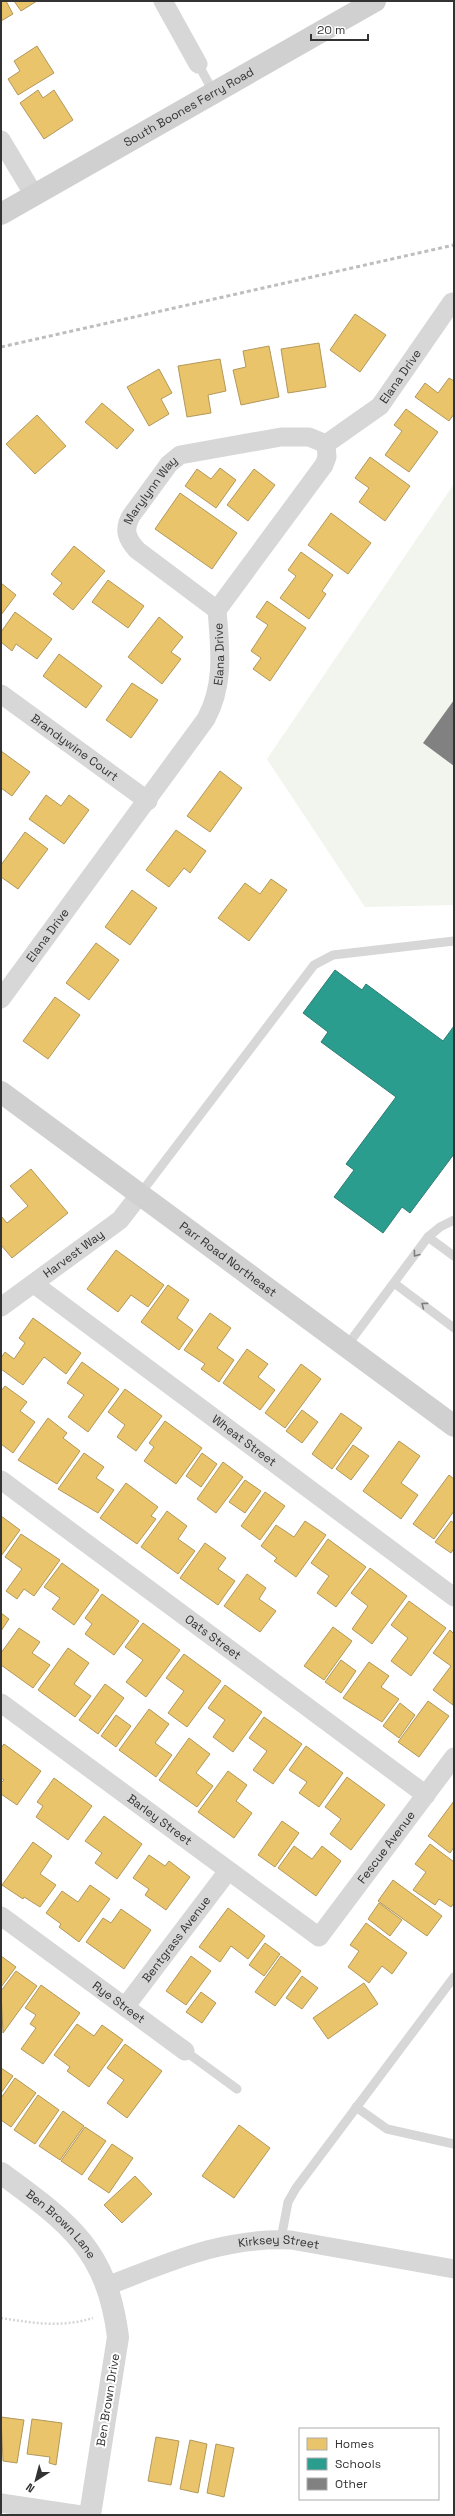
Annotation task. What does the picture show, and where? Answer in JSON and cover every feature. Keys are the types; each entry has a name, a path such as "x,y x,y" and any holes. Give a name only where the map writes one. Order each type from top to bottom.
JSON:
{"main road":[{"name":"South Boones Ferry Road","path":"1,214 376,1"},
{"name":"Parr Road Northeast","path":"1,1092 454,1426"}],"street":[{"path":"163,1 198,64"},
{"path":"1,140 34,195"},
{"name":"Elana Drive","path":"1,999 148,801 214,705 221,669 217,610 324,465 327,457 326,444 371,415 380,406 452,302"},
{"name":"Marylynn Way","path":"217,610 137,550 128,540 127,524 131,516 169,464 180,455 281,437 309,437 326,444"},
{"name":"Brandywine Court","path":"1,694 148,801"},
{"name":"Harvest Way","path":"1,1307 120,1220 140,1194"},
{"name":"Wheat Street","path":"34,1284 454,1597"},
{"name":"Oats Street","path":"1,1480 426,1795"},
{"name":"Barley Street","path":"1,1703 318,1937"},
{"name":"Fescue Avenue","path":"318,1937 454,1757"},
{"name":"Bentgrass Avenue","path":"125,2007 228,1871"},
{"name":"Rye Street","path":"1,1916 184,2051"},
{"name":"Ben Brown Lane","path":"1,2173 66,2223 97,2264 107,2286"},
{"name":"Kirksey Street","path":"107,2286 206,2249 240,2241 282,2239 454,2270"},
{"name":"Ben Brown Drive","path":"90,2515 118,2337 115,2311 107,2286"},
{"path":"1,2503 81,2515"}],"lane":[{"path":"198,64 214,93"},
{"path":"140,1194 314,965 333,955 454,941"},
{"path":"346,1347 428,1237 440,1227 454,1220"},
{"path":"428,1237 454,1256"},
{"path":"394,1283 454,1328"},
{"path":"282,2239 288,2202 296,2188 454,1977"},
{"name":"Rye Street","path":"184,2051 237,2088"},
{"path":"356,2107 387,2129 454,2144"}],"path":[{"path":"1,2318 46,2326 78,2323 115,2311"}],"shaded area":[{"path":"454,484 454,905 365,907 267,759"}],"building: Homes":[{"path":"1,1 6,1 13,14 1,21"},
{"path":"14,1 37,1 21,11"},
{"path":"37,46 54,73 18,95 8,79 20,71 14,61"},
{"path":"38,90 43,98 54,90 73,120 44,139 20,103"},
{"path":"355,314 386,335 360,372 330,350"},
{"path":"319,343 326,387 288,393 281,349"},
{"path":"269,346 279,397 241,405 233,370 246,367 243,351"},
{"path":"220,359 226,391 208,395 211,413 187,417 178,366"},
{"path":"159,369 172,393 161,399 169,414 149,426 127,387"},
{"path":"449,378 454,381 454,414 449,421 415,397 425,383 438,393"},
{"path":"102,403 134,430 117,449 85,422"},
{"path":"406,409 438,432 409,472 385,455 402,431 394,425"},
{"path":"37,415 66,446 35,474 6,444"},
{"path":"370,457 410,486 385,521 359,502 369,488 355,478"},
{"path":"220,468 236,480 216,508 185,486 197,469 211,479"},
{"path":"254,469 275,485 248,521 227,505"},
{"path":"180,493 237,533 212,569 155,529"},
{"path":"331,513 371,543 348,574 308,545"},
{"path":"74,546 105,571 73,610 53,594 62,583 51,574"},
{"path":"301,552 333,575 322,591 326,594 309,619 280,598 296,576 288,570"},
{"path":"108,580 144,606 128,628 92,602"},
{"path":"1,583 16,595 1,615"},
{"path":"267,601 306,628 270,681 253,669 261,658 251,651 268,625 256,617"},
{"path":"15,612 52,639 37,659 16,644 12,651 1,642 1,632"},
{"path":"159,617 183,637 171,652 181,659 162,684 128,657"},
{"path":"59,654 102,686 86,708 43,676"},
{"path":"132,683 158,700 131,738 106,720"},
{"path":"1,751 30,772 12,796 1,788"},
{"path":"220,771 242,788 210,832 187,816"},
{"path":"46,795 61,806 69,795 89,810 64,844 29,819"},
{"path":"176,830 206,851 190,873 184,868 169,887 146,870"},
{"path":"25,832 48,849 18,889 1,877 1,865"},
{"path":"271,879 287,890 249,941 218,918 245,883 260,894"},
{"path":"132,890 157,908 130,945 105,927"},
{"path":"96,943 119,960 89,1000 66,983"},
{"path":"55,997 80,1015 48,1059 23,1041"},
{"path":"31,1169 68,1213 12,1258 1,1245 1,1216 7,1223 28,1206 10,1186"},
{"path":"116,1250 164,1285 148,1307 131,1295 118,1312 87,1289"},
{"path":"168,1285 189,1300 177,1318 193,1330 179,1350 141,1322"},
{"path":"210,1313 231,1328 217,1348 234,1360 219,1382 201,1369 205,1364 184,1350"},
{"path":"33,1318 81,1353 66,1374 44,1357 23,1385 1,1369 1,1358 5,1352 14,1359 25,1343 19,1338"},
{"path":"247,1349 268,1364 258,1377 275,1390 260,1410 223,1383"},
{"path":"82,1362 119,1389 88,1432 68,1417 84,1395 67,1383"},
{"path":"301,1364 321,1379 285,1428 265,1413"},
{"path":"5,1386 27,1402 20,1411 35,1422 13,1453 1,1444 1,1391"},
{"path":"125,1389 162,1416 136,1451 117,1437 125,1425 108,1412"},
{"path":"302,1410 318,1422 302,1443 286,1431"},
{"path":"341,1413 362,1428 332,1469 312,1454"},
{"path":"48,1418 67,1433 63,1438 80,1451 57,1484 18,1460"},
{"path":"165,1421 202,1448 176,1484 144,1461 154,1447 149,1443"},
{"path":"399,1441 420,1456 401,1483 418,1495 401,1519 363,1491"},
{"path":"353,1445 369,1456 351,1480 336,1469"},
{"path":"84,1453 104,1467 96,1478 114,1490 98,1513 58,1489"},
{"path":"202,1453 217,1464 201,1487 186,1476"},
{"path":"223,1462 243,1477 216,1513 197,1499"},
{"path":"449,1475 454,1479 454,1511 434,1539 413,1524"},
{"path":"245,1480 261,1491 245,1513 229,1502"},
{"path":"126,1483 158,1507 151,1516 156,1519 137,1544 100,1518"},
{"path":"265,1492 285,1506 260,1540 241,1526"},
{"path":"167,1511 187,1526 178,1539 195,1551 178,1574 141,1547"},
{"path":"1,1516 20,1530 1,1556"},
{"path":"305,1521 326,1535 296,1577 274,1561 277,1558 261,1546 276,1525 294,1537"},
{"path":"451,1521 454,1523 454,1548 451,1553 435,1542"},
{"path":"21,1534 60,1560 34,1596 24,1589 17,1599 6,1591 22,1569 5,1557"},
{"path":"328,1539 366,1567 336,1607 317,1593 329,1576 311,1563"},
{"path":"205,1543 226,1558 218,1569 235,1581 218,1605 180,1578"},
{"path":"62,1563 99,1590 74,1625 52,1609 60,1598 44,1587"},
{"path":"370,1568 407,1596 372,1644 352,1629 368,1606 351,1593"},
{"path":"247,1574 266,1588 259,1599 276,1611 260,1632 224,1606"},
{"path":"102,1594 139,1621 114,1655 85,1634 92,1624 85,1618"},
{"path":"409,1601 446,1628 411,1676 391,1661 408,1638 391,1625"},
{"path":"1,1613 9,1619 1,1631"},
{"path":"143,1623 180,1650 146,1697 126,1682 143,1660 125,1647"},
{"path":"333,1627 352,1641 324,1680 304,1666"},
{"path":"19,1628 40,1642 32,1653 50,1665 33,1688 1,1665 1,1653"},
{"path":"450,1630 454,1634 453,1705 433,1690 451,1666 433,1653"},
{"path":"68,1648 89,1663 74,1684 91,1696 75,1717 38,1690"},
{"path":"184,1654 221,1681 187,1727 168,1713 184,1691 166,1678"},
{"path":"341,1660 356,1671 341,1693 325,1682"},
{"path":"369,1662 389,1676 381,1687 399,1699 382,1722 343,1698"},
{"path":"105,1684 124,1698 98,1734 79,1720"},
{"path":"225,1685 262,1712 233,1752 213,1737 225,1720 208,1708"},
{"path":"428,1701 449,1716 419,1757 398,1742"},
{"path":"400,1703 415,1715 399,1738 383,1726"},
{"path":"149,1709 169,1724 155,1743 172,1755 156,1777 119,1750"},
{"path":"116,1715 131,1726 116,1747 101,1736"},
{"path":"264,1717 302,1744 273,1784 253,1770 267,1751 249,1738"},
{"path":"189,1738 210,1754 196,1773 213,1786 197,1807 159,1780"},
{"path":"4,1744 41,1771 17,1805 1,1794 1,1783 4,1780 1,1778 1,1748"},
{"path":"306,1746 343,1773 319,1807 299,1793 307,1782 289,1770"},
{"path":"228,1771 247,1785 236,1801 252,1813 234,1838 198,1812"},
{"path":"347,1777 385,1805 351,1850 330,1834 341,1819 325,1807"},
{"path":"54,1778 92,1806 68,1840 36,1817 43,1806 37,1802"},
{"path":"454,1801 454,1847 450,1853 428,1836"},
{"path":"104,1816 142,1844 117,1879 95,1863 102,1853 85,1841"},
{"path":"282,1821 299,1833 275,1867 258,1855"},
{"path":"33,1842 52,1856 40,1874 56,1885 40,1907 24,1897 23,1899 2,1885"},
{"path":"430,1844 454,1862 454,1903 451,1907 439,1899 435,1905 413,1890 426,1872 415,1864"},
{"path":"294,1846 312,1859 322,1846 341,1861 316,1896 278,1868"},
{"path":"149,1855 165,1866 169,1861 190,1877 166,1910 145,1895 149,1889 133,1878"},
{"path":"393,1880 442,1916 427,1936 378,1901"},
{"path":"90,1885 110,1899 79,1942 59,1927 61,1924 46,1913 62,1891 78,1902"},
{"path":"379,1903 402,1920 390,1936 368,1919"},
{"path":"228,1908 265,1936 248,1959 231,1946 220,1962 199,1947"},
{"path":"121,1909 151,1930 124,1969 86,1942 103,1918 111,1923"},
{"path":"366,1923 407,1953 392,1974 382,1966 369,1983 348,1967 359,1951 350,1945"},
{"path":"265,1943 280,1954 264,1976 249,1965"},
{"path":"1,1956 16,1967 1,1987"},
{"path":"191,1956 211,1971 186,2005 166,1991"},
{"path":"281,1956 301,1971 275,2006 255,1992"},
{"path":"16,1971 37,1986 3,2033 1,1991"},
{"path":"302,1976 318,1988 302,2009 286,1998"},
{"path":"364,1983 378,2004 328,2039 313,2018"},
{"path":"41,1985 80,2013 43,2064 21,2049 36,2028 30,2024 36,2015 25,2008"},
{"path":"201,1992 216,2003 202,2023 186,2012"},
{"path":"77,2024 94,2036 102,2025 123,2040 89,2087 67,2071 70,2067 54,2055"},
{"path":"125,2044 162,2071 127,2118 107,2103 124,2080 107,2068"},
{"path":"1,2068 13,2076 1,2093"},
{"path":"15,2078 36,2093 11,2127 1,2120 1,2098"},
{"path":"38,2095 59,2110 35,2144 14,2130"},
{"path":"63,2111 84,2126 60,2160 39,2146"},
{"path":"239,2125 270,2148 234,2198 202,2176"},
{"path":"85,2127 106,2141 82,2175 61,2161"},
{"path":"112,2144 133,2158 109,2193 88,2179"},
{"path":"135,2176 152,2194 122,2223 104,2205"},
{"path":"1,2417 24,2420 17,2463 3,2461"},
{"path":"32,2419 62,2423 56,2465 49,2463 50,2457 27,2454"},
{"path":"156,2437 179,2441 171,2485 148,2481"},
{"path":"190,2440 207,2444 198,2493 180,2489"},
{"path":"216,2444 234,2448 224,2497 207,2493"}],"building: Schools":[{"path":"335,970 362,990 366,984 443,1041 454,1026 454,1154 410,1213 402,1207 383,1233 334,1197 354,1170 346,1164 396,1097 321,1042 328,1032 303,1013"}],"building: Other":[{"path":"454,700 454,766 423,743"}],"railway":[{"path":"1,347 454,245"}]}
